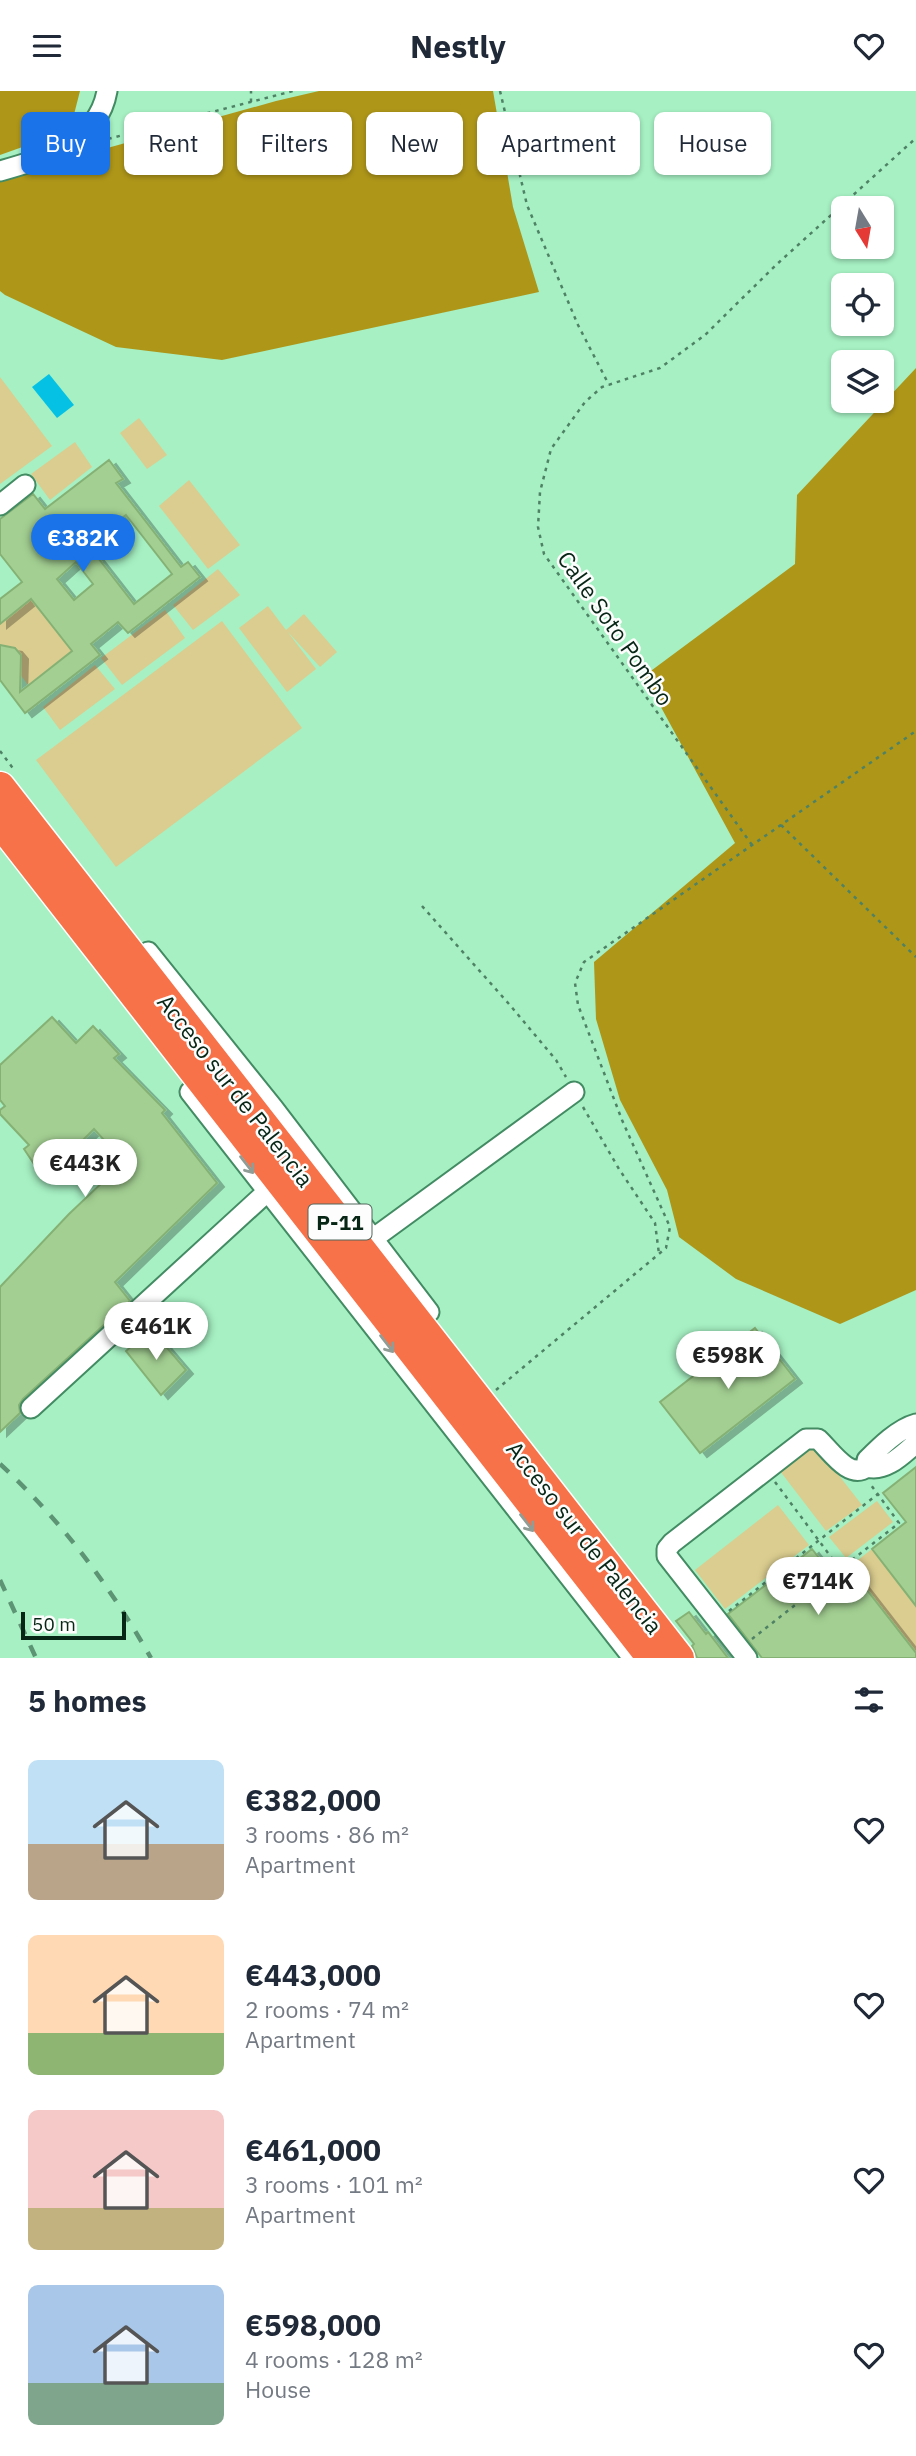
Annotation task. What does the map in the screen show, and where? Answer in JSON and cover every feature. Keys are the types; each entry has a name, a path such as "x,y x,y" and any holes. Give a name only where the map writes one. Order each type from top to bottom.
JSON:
{"highway":[{"path":"0,769 38,835 89,881 148,952"},
{"name":"Acceso sur de Palencia","path":"0,787 679,1658"},
{"name":"Acceso sur de Palencia","path":"0,822 652,1658"},
{"path":"0,840 12,856 67,908 109,977 190,1092"},
{"path":"429,1312 480,1381 514,1445"}],"lane":[{"path":"0,171 37,161 71,145 91,127 107,91"},
{"path":"0,505 25,485"},
{"path":"148,952 374,1238 429,1312"},
{"path":"190,1092 633,1658"},
{"path":"374,1238 575,1092"},
{"path":"31,1408 268,1191"},
{"path":"864,1469 867,1460 899,1433 916,1424"},
{"path":"743,1653 667,1556 667,1549 806,1439 818,1439 848,1469 855,1472 887,1465 916,1443"}],"path":[{"path":"251,91 251,102"},
{"path":"110,139 293,91"},
{"path":"500,91 527,205 578,325 609,385"},
{"name":"Calle Soto Pombo","path":"752,845 544,554 538,527 540,492 551,449 585,402 602,387 660,367 705,335 776,265 916,138"},
{"path":"488,1397 666,1248 670,1227 622,1120 578,1005 575,983 584,962 916,731"},
{"path":"781,825 916,957"},
{"path":"422,906 556,1060 619,1169 655,1223 659,1254"},
{"path":"743,1653 840,1569 899,1523 864,1469"},
{"path":"766,1470 840,1569"},
{"path":"717,1620 878,1494"}],"shaded area":[{"path":"0,91 80,91 75,112 21,112 21,148 0,155"},
{"path":"319,91 493,91 497,112 477,112 477,175 507,175 513,207 539,292 222,360 116,347 0,291 0,178 21,172 21,175 110,175 110,147 124,143 124,175 223,175 223,116 276,101"},
{"path":"916,368 916,1290 840,1324 736,1279 679,1237 667,1190 620,1100 596,1019 594,962 735,843 644,676 795,564 797,495 874,413 894,413 894,391"},
{"path":"0,377 52,446 0,484"},
{"path":"139,418 167,455 147,469 120,433"},
{"path":"75,442 92,467 50,500 31,474"},
{"path":"189,480 240,545 208,569 159,506"},
{"path":"218,569 240,595 193,630 173,605"},
{"path":"31,599 72,651 28,685 16,669 21,665 21,655 15,648 0,648 0,624"},
{"path":"268,606 286,630 304,614 337,652 320,667 287,631 316,669 287,692 239,628"},
{"path":"165,610 185,638 122,685 101,658"},
{"path":"222,621 302,728 116,867 36,760"},
{"path":"95,665 115,689 60,730 43,707"},
{"path":"809,1450 823,1455 862,1505 826,1531 780,1471 802,1452"},
{"path":"877,1501 893,1522 846,1558 829,1537"},
{"path":"778,1505 809,1545 725,1609 695,1570"},
{"path":"872,1549 916,1606 916,1653 849,1567"}],"water":[{"path":"49,374 74,405 57,418 32,387"}],"building":[{"path":"109,460 123,479 116,483 181,567 188,562 200,577 128,633 118,622 91,644 100,655 25,713 0,680 0,645 15,648 21,655 20,692 72,651 31,599 0,624 0,599 22,582 0,554 0,519 33,494 45,509","holes":["126,515 172,574 134,604 88,545","76,562 93,584 74,600 57,579"]},
{"path":"52,1017 76,1043 93,1026 119,1054 114,1058 165,1110 162,1113 217,1183 115,1282 130,1301 23,1399 19,1405 20,1413 0,1432 0,1287 69,1214 124,1162 94,1129 44,1179 24,1149 29,1145 0,1114 0,1110 5,1106 0,1100 0,1065"},
{"path":"755,1328 795,1379 700,1453 660,1402"},
{"path":"151,1329 186,1370 161,1395 126,1351"},
{"path":"916,1467 916,1606 872,1549 906,1522 883,1493"},
{"path":"812,1549 835,1578 849,1567 916,1653 916,1658 762,1658 728,1614"},
{"path":"689,1612 728,1658 697,1658 692,1646 694,1644 676,1621"}],"railway":[{"path":"0,1464 44,1508 83,1555 119,1605 151,1658"},
{"path":"0,1580 36,1658"}]}
